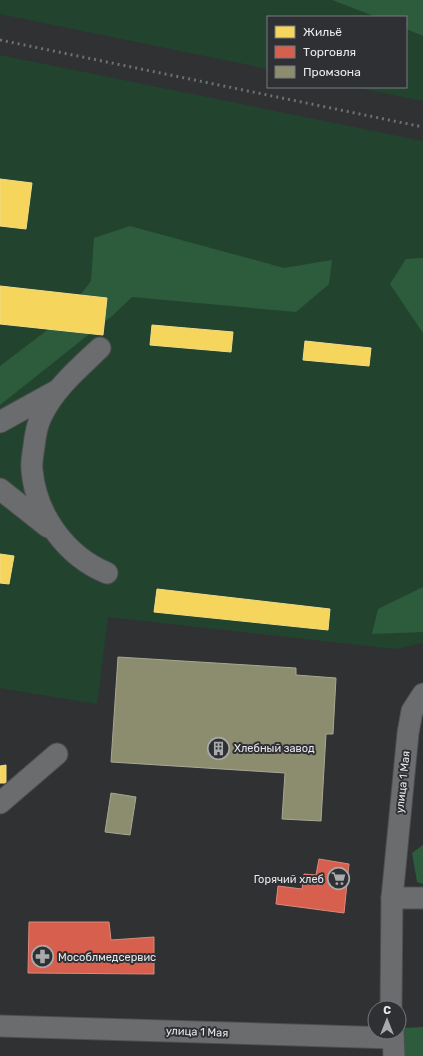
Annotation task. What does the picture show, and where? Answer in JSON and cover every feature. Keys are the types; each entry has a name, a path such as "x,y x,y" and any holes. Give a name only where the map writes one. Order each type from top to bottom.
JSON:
{"street":[{"path":"53,530 38,500 31,470 40,418 57,391 100,348"},
{"path":"0,422 57,391"},
{"path":"0,489 53,530 73,553 92,567 107,573"},
{"name":"улица 1 Мая","path":"391,1000 392,898 408,733 412,710 423,694"},
{"path":"0,803 58,754"},
{"path":"392,898 423,898"},
{"name":"улица 1 Мая","path":"0,1026 393,1042"}],"green space":[{"path":"0,0 332,0 373,16 267,16 267,69 0,14"},
{"path":"332,0 423,0 423,36 407,29 407,16 373,16"},
{"path":"407,29 423,36 423,101 359,88 407,88"},
{"path":"0,55 423,141 423,643 395,649 108,617 97,704 0,688"},
{"path":"130,226 284,268 332,260 329,284 296,312 132,297 112,316 0,405 0,366 62,319 91,281 94,238"},
{"path":"423,258 423,333 390,284 406,259"},
{"path":"423,587 423,632 372,634 378,609"},
{"path":"423,845 423,884 417,882 412,853"},
{"path":"423,1027 423,1056 402,1056 402,1040 407,1040 407,1028"}],"building: Жильё":[{"path":"0,179 32,183 26,229 0,226"},
{"path":"0,286 107,298 103,335 0,324"},
{"path":"152,325 233,332 231,352 150,345"},
{"path":"305,341 371,348 369,366 303,360"},
{"path":"0,554 14,556 9,584 0,583"},
{"path":"157,589 330,609 328,630 154,612"},
{"path":"6,765 6,783 0,783 0,766"}],"building: Торговля":[{"path":"319,859 349,864 344,913 276,904 278,886 302,889 304,874 316,875"},
{"path":"29,922 109,922 111,940 154,937 154,974 28,973"}],"building: Промзона":[{"name":"Хлебный завод","path":"118,657 296,668 296,675 336,678 333,734 326,734 321,821 282,819 285,773 111,762"},
{"path":"111,793 136,797 130,835 105,832"}],"railway":[{"path":"0,40 423,127"}],"place":[{"name":"Хлебный завод","path":"219,748"},
{"name":"Горячий хлеб","path":"339,879"},
{"name":"Мособлмедсервис","path":"43,957"}]}
